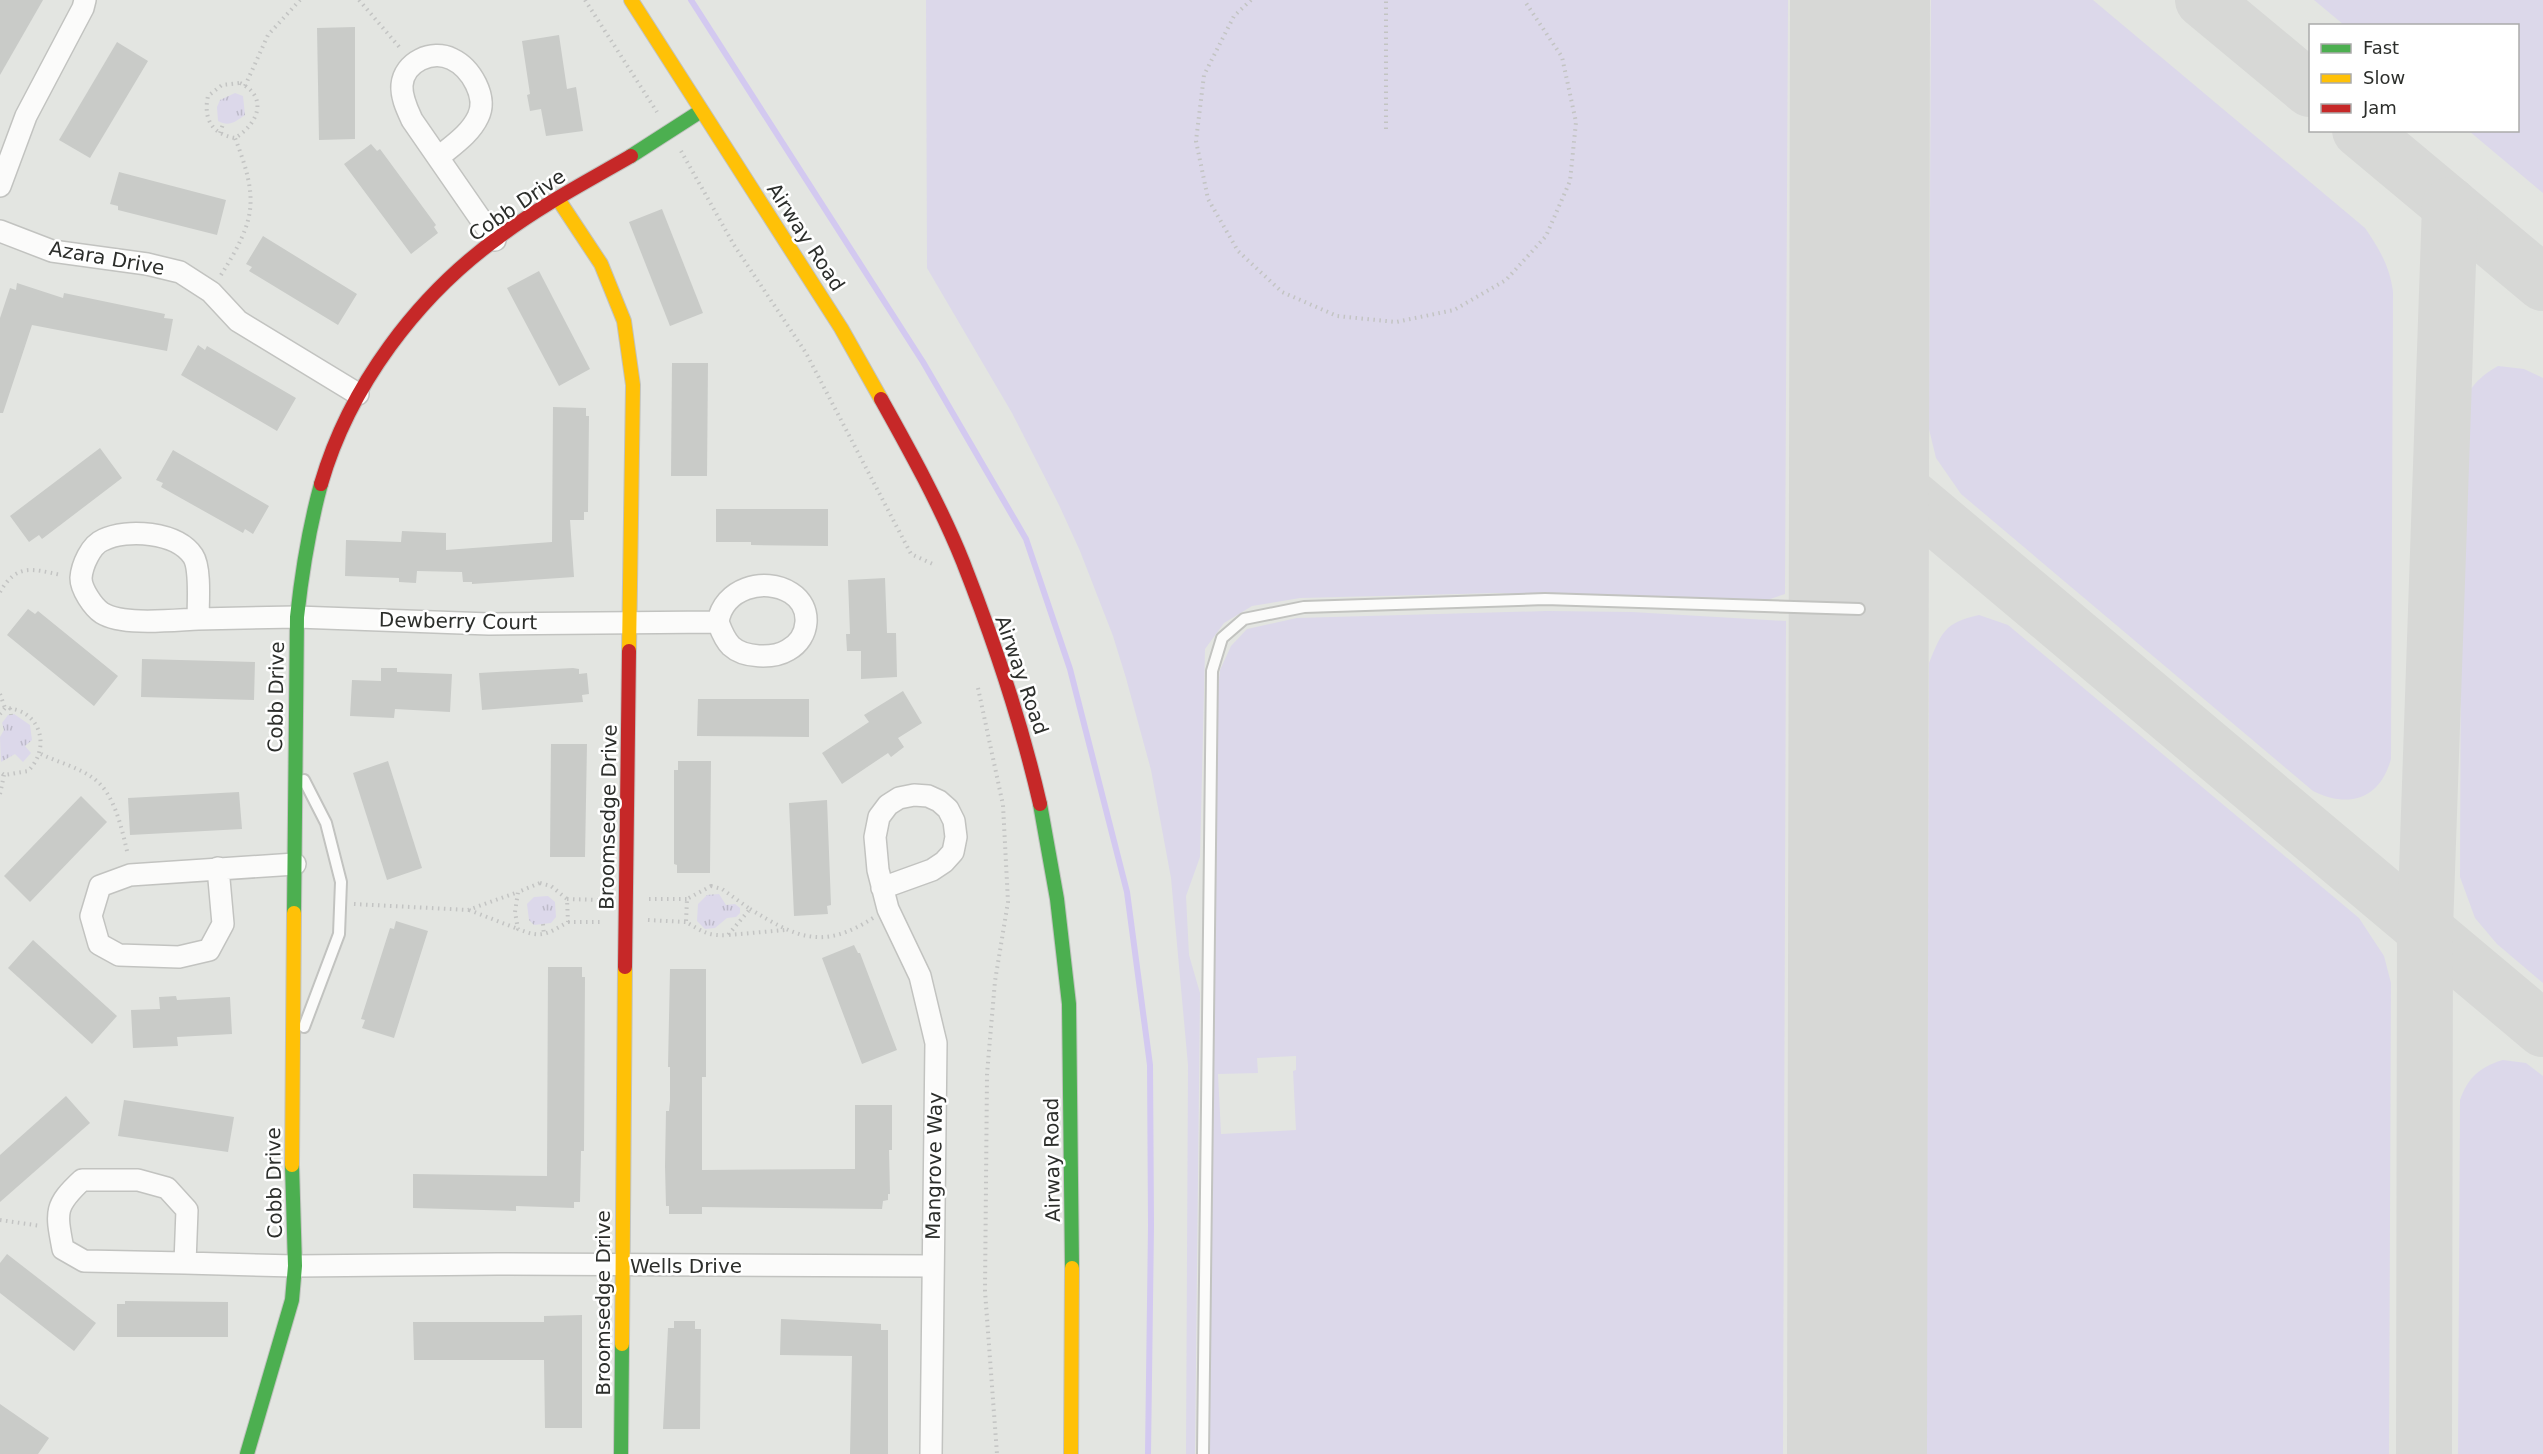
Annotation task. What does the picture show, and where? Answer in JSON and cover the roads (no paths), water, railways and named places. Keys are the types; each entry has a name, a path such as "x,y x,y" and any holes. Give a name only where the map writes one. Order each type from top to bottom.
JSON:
{"street":[{"path":"0,186 26,116 83,8 85,0"},
{"name":"Airway Road","path":"631,0 841,328 907,447 962,560 1023,731 1041,807 1057,899 1069,1004 1072,1269 1071,1454"},
{"path":"439,157 472,128 480,114 482,100 471,76 452,58 424,57 405,73 402,86 404,101 412,120 495,240"},
{"name":"Cobb Drive","path":"246,1454 292,1300 295,1266 292,1157 297,617 303,553 314,505 334,444 358,394 405,326 436,291 495,240 558,199 670,133 701,111"},
{"name":"Broomsedge Drive","path":"558,199 601,264 624,321 633,385 625,912 621,1454"},
{"name":"Azara Drive","path":"0,231 52,251 147,264 180,272 211,292 238,321 358,394"},
{"name":"Dewberry Court","path":"198,620 197,570 194,557 181,543 167,536 136,534 117,536 102,540 88,555 81,579 88,597 102,613 126,620 198,620 297,617 489,624 718,622"},
{"name":"Mangrove Way","path":"882,888 932,870 953,852 956,837 954,821 948,809 939,801 921,795 899,798 888,805 879,817 875,837 878,870 882,888 888,909 920,976 936,1043 931,1454"},
{"path":"218,868 223,924 209,950 180,957 120,955 99,944 91,916 100,886 130,875 218,868 294,864"},
{"name":"Wells Drive","path":"185,1263 187,1210 167,1188 138,1180 82,1180 62,1198 58,1222 63,1248 84,1262 295,1266 497,1264 932,1266"}],"lane":[{"path":"1203,1454 1212,671 1222,638 1244,619 1304,607 1545,599 1859,609"},
{"path":"293,1055 339,934 341,903 341,882 326,823 295,761"}],"waterway":[{"path":"691,0 923,362 1026,539 1070,669 1127,892 1150,1065 1151,1226 1148,1454"}]}
